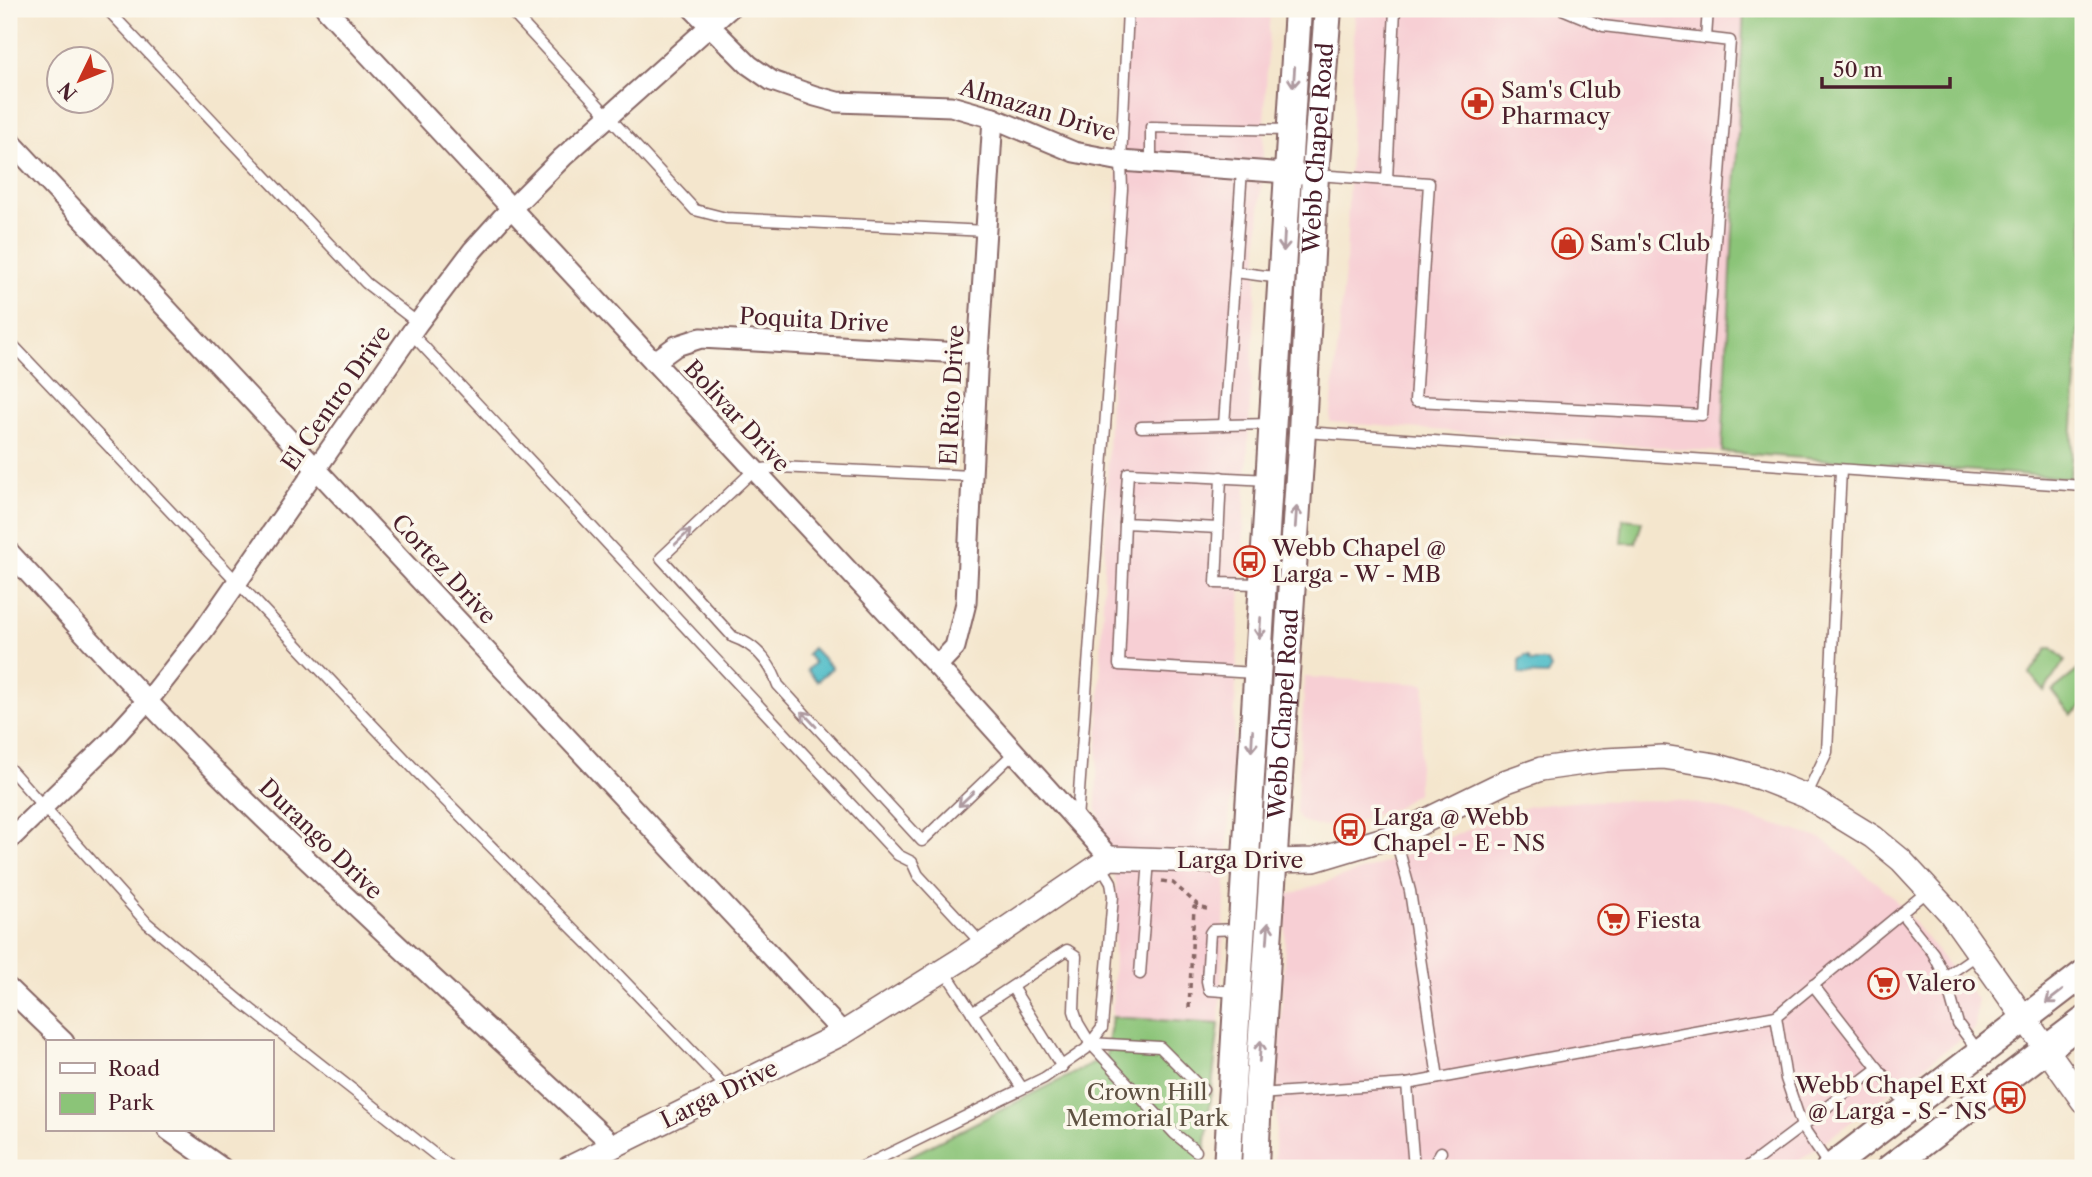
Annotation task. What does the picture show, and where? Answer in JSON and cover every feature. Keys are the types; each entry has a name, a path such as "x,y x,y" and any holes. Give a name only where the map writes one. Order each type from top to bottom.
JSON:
{"main road":[{"name":"Webb Chapel Road","path":"1227,1168 1298,9"},
{"name":"Webb Chapel Road","path":"1255,1168 1303,432 1315,175 1328,9"},
{"path":"1263,584 1291,585"},
{"path":"1830,1168 2083,974"},
{"path":"1891,1168 2083,1021"},
{"path":"1231,1094 1258,1094"}],"street":[{"name":"Almazan Drive","path":"693,9 748,65 772,80 837,102 951,106 993,118 1074,152 1121,162 1315,175"},
{"name":"El Centro Drive","path":"9,840 108,744 204,631 415,328 473,250 511,208 609,115 729,9"},
{"name":"Bolivar Drive","path":"331,10 511,208 937,666 1077,821 1105,861"},
{"name":"El Rito Drive","path":"937,666 955,647 966,603 993,118"},
{"name":"Cortez Drive","path":"9,140 842,1033"},
{"name":"Poquita Drive","path":"654,362 676,345 701,338 978,354"},
{"name":"Durango Drive","path":"9,552 147,701 245,800 421,968 614,1146"},
{"name":"Larga Drive","path":"569,1168 842,1033 944,970 1105,861 1154,870 1245,862 1314,860 1394,836 1507,781 1541,769 1605,760 1663,757 1715,765 1760,778 1806,796 1873,837 1901,860 1950,913 2083,1101"},
{"path":"9,989 62,1040"},
{"path":"171,1132 222,1168"}],"lane":[{"path":"107,9 366,283 415,328 898,855 912,862 918,875 982,944"},
{"path":"509,9 695,210 726,218 986,231"},
{"path":"1077,821 1120,216 1128,9"},
{"path":"1387,180 1395,9"},
{"path":"1315,175 1429,183 1415,401 1702,415 1730,41 1603,26 1562,9"},
{"path":"1706,38 1708,9"},
{"path":"1151,164 1152,127 1291,130"},
{"path":"1224,425 1242,170"},
{"path":"1235,272 1282,278"},
{"path":"9,341 418,774 603,958 729,1089"},
{"path":"1140,427 1273,424"},
{"path":"1303,432 2083,486"},
{"path":"972,476 779,467 754,470 661,558 733,636 748,642 756,650 772,668 778,685 922,841 1015,752"},
{"path":"1806,796 1827,752 1840,470"},
{"path":"1257,673 1119,665 1128,472 1269,480"},
{"path":"1221,477 1216,583 1263,584"},
{"path":"1125,523 1218,528"},
{"path":"9,768 147,923 254,1012 452,1168"},
{"path":"1394,836 1410,891 1438,1078"},
{"path":"860,1168 1062,1067 1086,1049 1102,1028 1113,896 1105,861"},
{"path":"1140,974 1154,870"},
{"path":"1258,1094 1407,1084 1776,1016 1930,889"},
{"path":"1901,913 1933,953 1945,977 1958,1024 1980,1054"},
{"path":"972,1013 1067,950 1076,956 1074,1011 1090,1042 1175,1134 1196,1152"},
{"path":"1945,977 1979,954"},
{"path":"944,970 1021,1088"},
{"path":"1813,985 1909,1108"},
{"path":"1012,987 1062,1067"},
{"path":"1776,1016 1786,1079 1802,1125 1830,1168"},
{"path":"1090,1042 1160,1047 1203,1090"},
{"path":"1746,1168 1878,1068"},
{"path":"1407,1084 1415,1168"},
{"path":"1432,1168 1441,1152"}],"path":[{"path":"1154,870 1201,908"},
{"path":"1189,1008 1194,907 1207,909"}],"shaded area":[{"path":"1123,9 1270,9 1219,1024 1112,1017 1116,883 1096,805"},
{"path":"1355,9 1744,9 1722,452 1330,422 1346,261"},
{"path":"1305,677 1425,684 1417,793 1395,808 1346,825 1316,826 1300,820 1296,811"},
{"path":"1676,800 1716,807 1823,839 1891,895 1977,1000 1975,1028 1790,1168 1274,1168 1287,895 1381,864 1529,806 1583,801"}],"green space":[{"path":"1744,9 2083,9 2083,258 2070,478 1722,452"},
{"path":"1623,519 1642,521 1636,543 1621,543"},
{"path":"2048,648 2052,648 2065,660 2044,691 2030,674"},
{"path":"2083,666 2083,705 2071,715 2052,691"},
{"name":"Crown Hill Memorial Park","path":"1112,1017 1219,1024 1203,1168 886,1168 1106,1057"}],"water":[{"path":"813,648 832,668 817,681 807,670 814,663 807,654"},
{"path":"1525,656 1531,661 1547,661 1551,668 1547,675 1519,674 1519,660"}],"place":[{"name":"Sam's Club Pharmacy","path":"1478,103"},
{"name":"Sam's Club","path":"1567,243"},
{"name":"Webb Chapel @ Larga - W - MB","path":"1249,561"},
{"name":"Larga @ Webb Chapel - E - NS","path":"1350,830"},
{"name":"Fiesta","path":"1613,920"},
{"name":"Valero","path":"1883,983"},
{"name":"Webb Chapel Ext @ Larga - S - NS","path":"2010,1098"}]}
